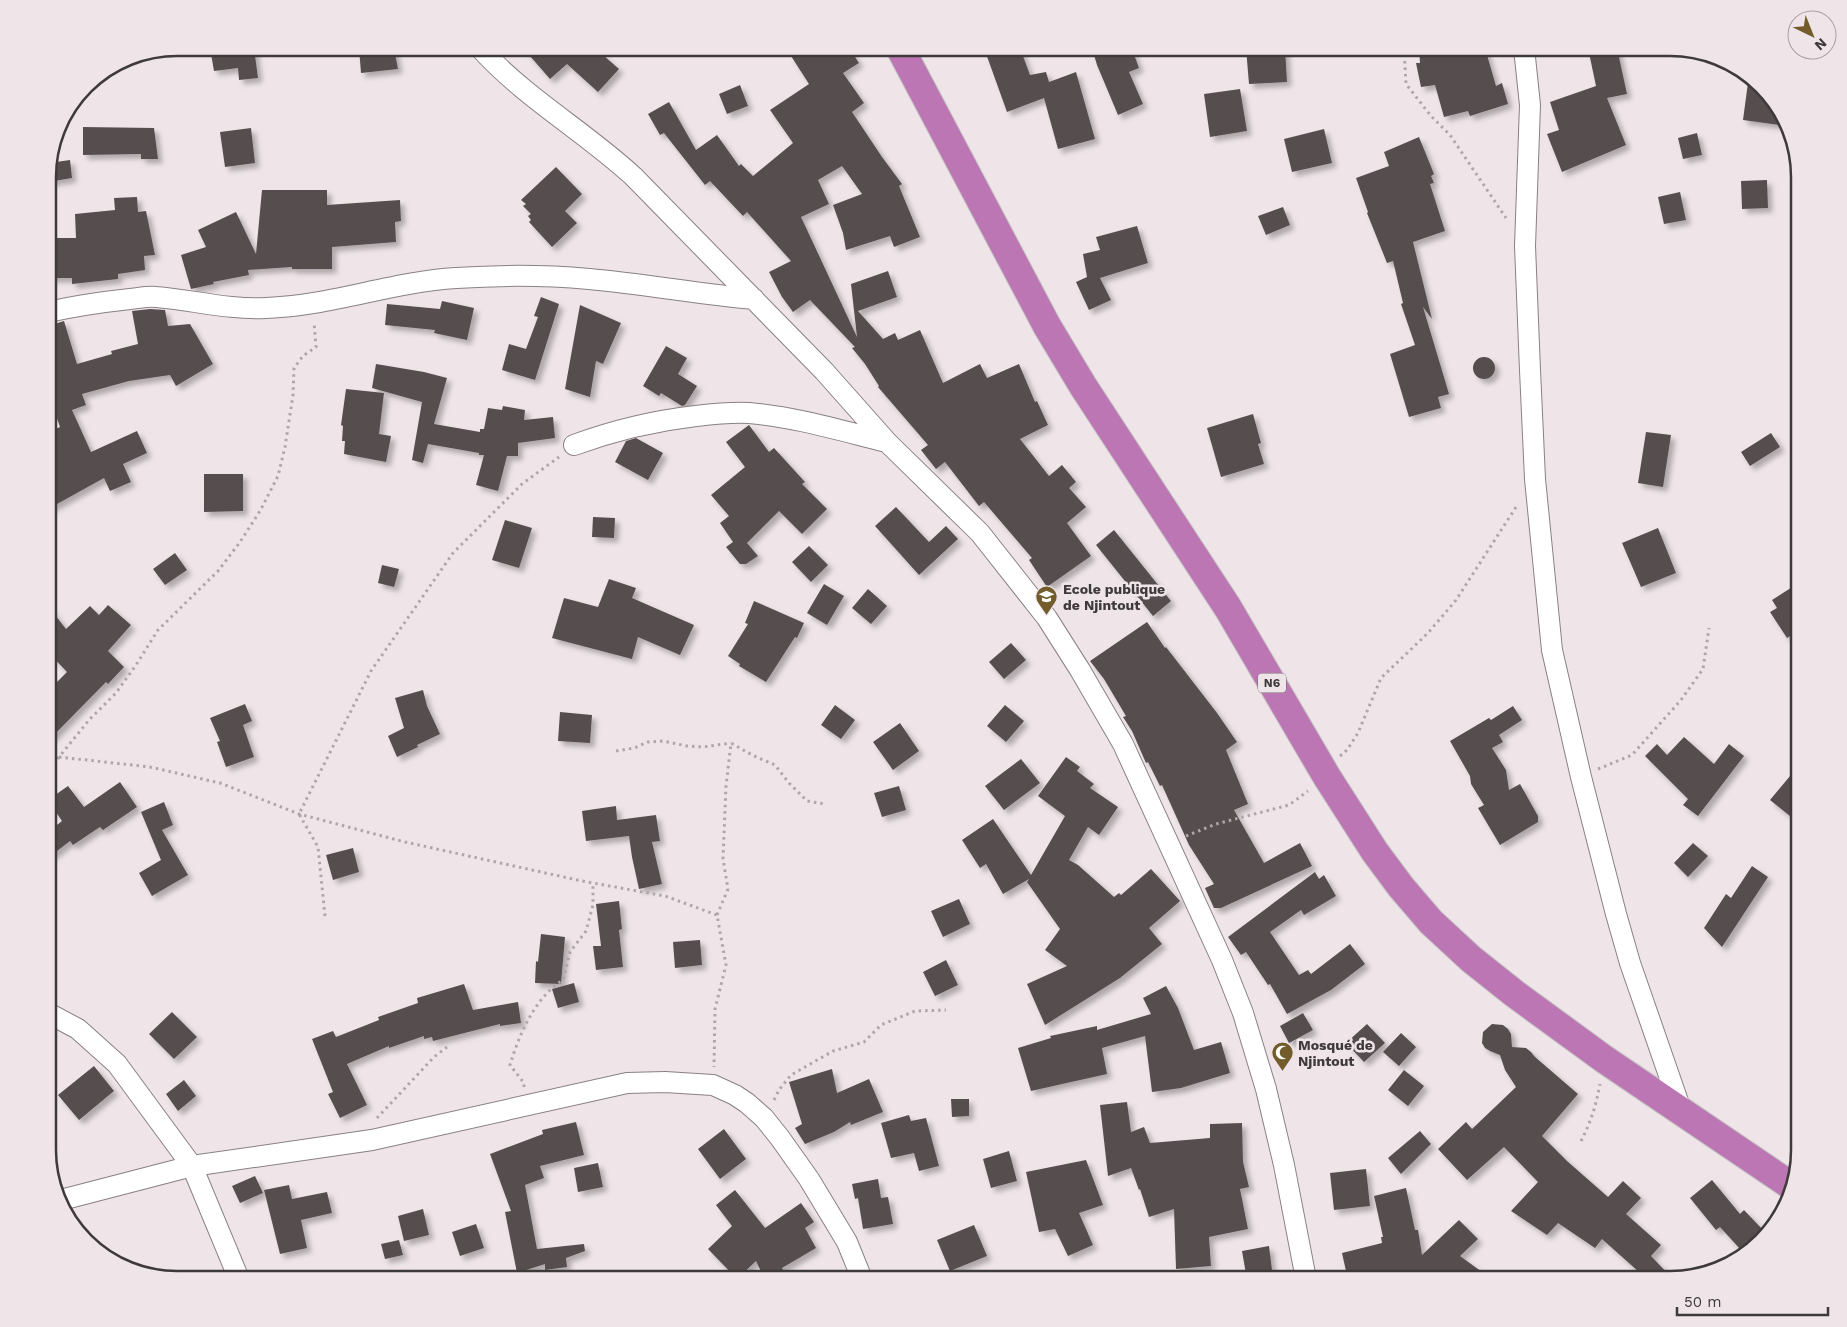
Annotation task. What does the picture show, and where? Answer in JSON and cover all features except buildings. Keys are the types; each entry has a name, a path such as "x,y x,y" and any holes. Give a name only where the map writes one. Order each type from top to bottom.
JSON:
{"highway":[{"name":"N6","path":"904,57 1047,326 1088,394 1228,608 1327,777 1375,852 1401,887 1431,922 1471,959 1515,994 1604,1059 1786,1182"}],"street":[{"path":"1525,56 1530,105 1525,246 1535,479 1552,650 1581,776 1630,963 1681,1110"},
{"path":"489,57 508,76 620,164 824,371 887,442 980,533 1047,618 1123,744 1170,843 1222,960 1243,1013 1266,1089 1284,1165 1304,1271"},
{"path":"57,310 112,301 154,297 243,308 266,308 313,304 371,291 436,280 534,276 589,279 754,299"},
{"path":"574,445 611,432 658,420 714,414 748,413 790,419 887,442"},
{"path":"57,1018 78,1029 117,1064 192,1166 235,1271"},
{"path":"66,1199 192,1166 372,1140 627,1083 665,1082 713,1085 735,1095 764,1118 803,1172 842,1234 858,1271"}],"path":[{"path":"1404,56 1406,84 1430,116 1450,134 1525,246"},
{"path":"57,760 89,720 116,693 158,630 218,571 260,511 278,476 285,447 293,395 294,368 303,356 316,347 313,304"},
{"path":"299,814 371,671 454,553 522,484 574,445"},
{"path":"1170,843 1216,824 1289,805 1327,777 1337,759 1347,750 1358,733 1382,678 1428,634 1456,600 1535,479"},
{"path":"1581,776 1632,755 1681,700 1703,669 1709,628"},
{"path":"616,751 634,748 648,742 663,741 686,746 703,747 731,743 775,766 807,801 825,804"},
{"path":"713,1085 715,1009 726,964 717,915 728,889 723,859 726,786 731,743"},
{"path":"59,757 150,767 220,783 299,814 405,842 593,884 665,896 717,915"},
{"path":"299,814 318,847 326,916"},
{"path":"526,1105 524,1083 510,1065 519,1042 542,998 552,987 563,980 570,952 586,932 593,905 593,884"},
{"path":"764,1118 779,1090 791,1075 834,1051 864,1042 881,1025 896,1017 915,1011 946,1010"},
{"path":"372,1140 374,1122 434,1057 447,1048"},
{"path":"1581,1141 1596,1106 1604,1059"}],"place":[{"name":"Ecole publique de Njintout","path":"1047,616"},
{"name":"Mosqué de Njintout","path":"1282,1072"}]}
